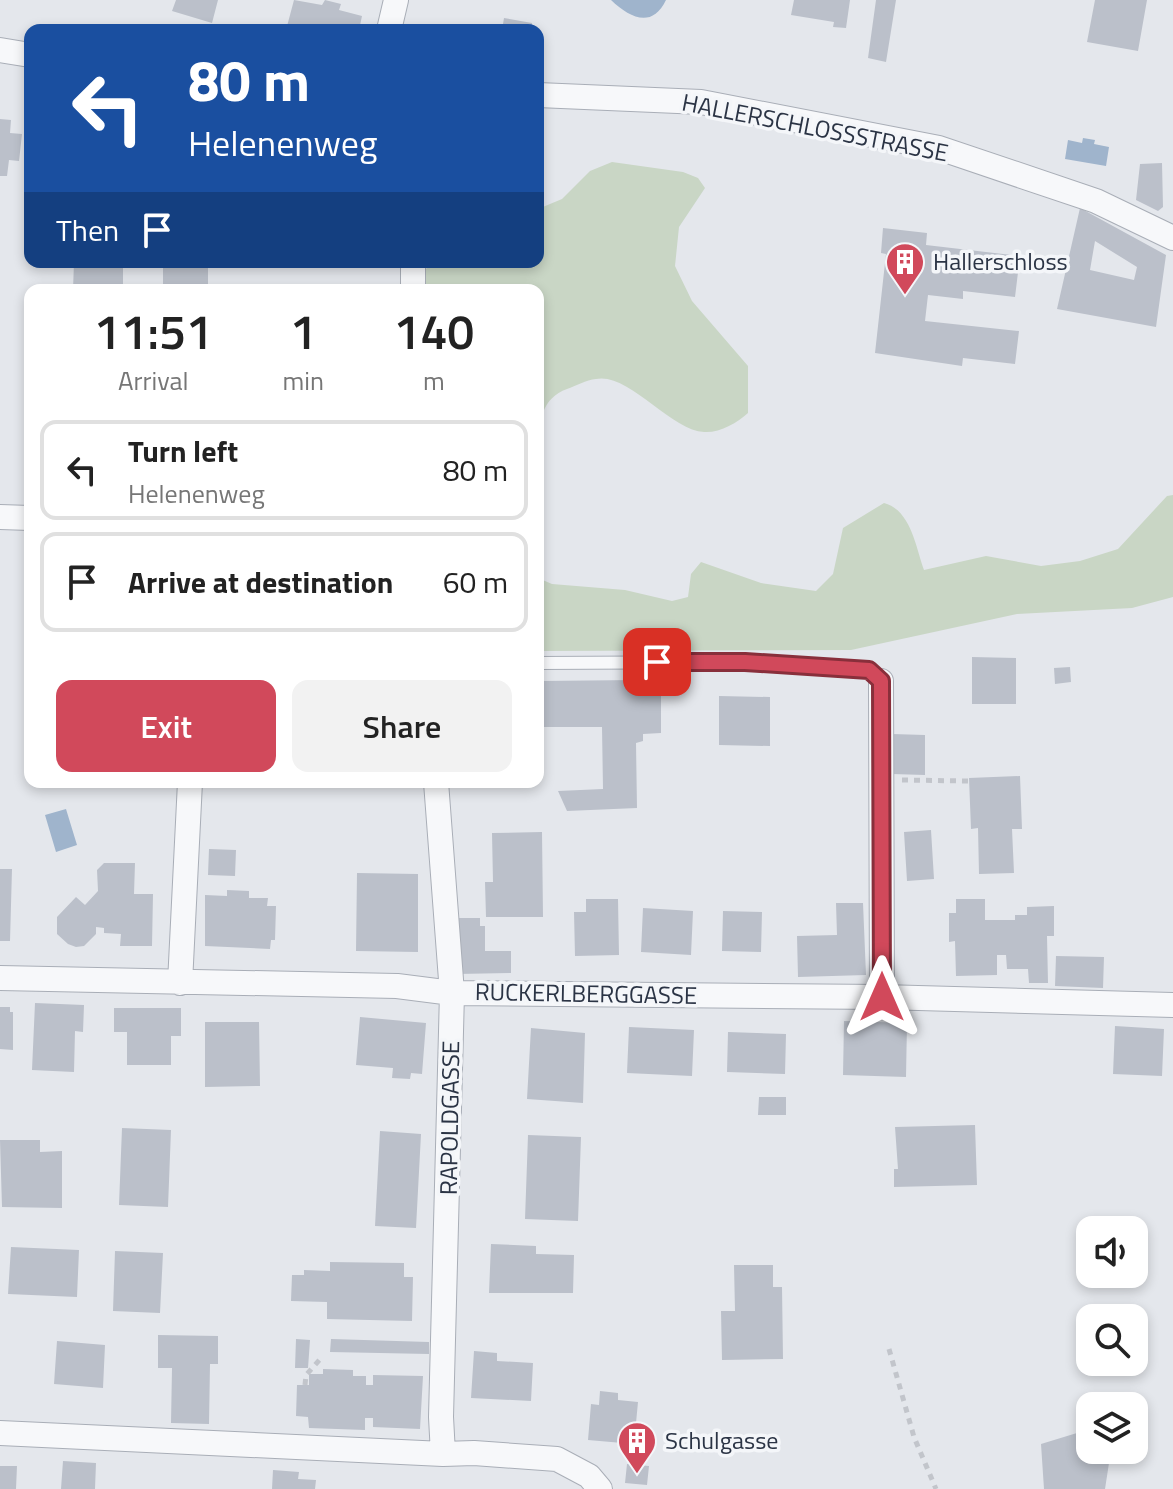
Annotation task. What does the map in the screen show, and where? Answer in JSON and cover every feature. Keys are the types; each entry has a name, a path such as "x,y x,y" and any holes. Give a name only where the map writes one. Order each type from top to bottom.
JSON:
{"street":[{"path":"390,24 396,0"},
{"path":"0,50 24,54"},
{"name":"HALLERSCHLOSSSTRASSE","path":"544,95 701,102 939,148 1096,201 1173,238"},
{"path":"0,517 24,518"},
{"path":"881,681 882,997"},
{"path":"180,983 190,788"},
{"name":"RAPOLDGASSE","path":"436,788 452,993 441,1417 443,1454"},
{"name":"RUCKERLBERGGASSE","path":"0,978 397,986 452,993 882,997 1173,1005"},
{"path":"0,1433 557,1459 589,1476 600,1489"}],"lane":[{"path":"544,663 745,662 869,670 881,681"}],"path":[{"path":"881,780 969,781"},
{"path":"889,1349 914,1437 936,1489"},
{"path":"305,1385 306,1375 322,1357"}],"green space":[{"path":"612,162 683,172 698,178 705,188 679,227 675,266 692,301 748,366 748,413 728,427 704,432 691,429 636,392 609,379 596,379 567,389 552,398 544,411 544,284 426,284 427,268 544,268 544,206 562,199 590,171"},
{"path":"1173,495 1173,597 1132,608 1017,614 851,650 544,651 544,581 552,584 625,590 672,601 688,597 691,574 701,562 761,583 816,591 833,574 843,528 884,503 901,513 906,521 924,570 986,556 1041,566 1080,561 1118,549 1167,496"}],"water":[{"path":"611,0 666,0 654,15 640,18"},
{"path":"1083,138 1109,147 1106,166 1065,159 1068,140 1082,143"},
{"path":"66,809 77,845 56,852 45,815"}],"building":[{"path":"176,0 218,0 212,23 172,11"},
{"path":"294,0 322,5 325,0 341,4 339,10 362,16 360,24 288,24"},
{"path":"794,0 850,0 846,28 833,27 834,22 791,15"},
{"path":"876,0 896,0 886,62 868,58"},
{"path":"1095,0 1147,0 1138,51 1087,42"},
{"path":"504,18 532,23 532,24 503,24"},
{"path":"0,119 11,120 10,133 22,134 19,161 9,160 7,176 0,176"},
{"path":"1162,163 1163,207 1158,211 1136,200 1140,164"},
{"path":"1080,208 1166,255 1156,327 1057,309","holes":["1095,241 1137,267 1134,280 1090,270"]},
{"name":"Hallerschloss","path":"883,228 927,233 926,245 1020,256 1015,297 963,291 963,299 928,295 925,321 1019,331 1015,364 963,358 962,366 875,353 886,254 881,253"},
{"path":"74,268 123,268 123,284 73,284"},
{"path":"163,268 208,268 208,284 163,284"},
{"path":"972,657 1016,658 1016,704 972,704"},
{"path":"1070,667 1071,682 1055,684 1054,668"},
{"path":"636,673 661,673 661,733 643,734 643,741 636,743 637,808 567,811 558,791 603,789 602,727 544,727 544,681 636,680"},
{"path":"719,696 770,697 770,746 719,745"},
{"path":"892,734 925,735 925,775 892,774"},
{"path":"1020,776 1022,829 1012,829 1014,873 979,874 978,828 971,829 969,778"},
{"path":"931,830 934,879 907,881 904,832"},
{"path":"542,832 543,917 486,917 485,882 493,882 492,833"},
{"path":"209,849 236,850 235,876 208,875"},
{"path":"104,863 135,863 134,894 153,894 152,946 120,946 121,934 104,933 104,928 96,927 96,934 84,946 68,944 57,934 57,917 76,897 85,905 98,891 97,870"},
{"path":"0,869 12,869 10,941 0,941"},
{"path":"357,873 418,874 418,952 356,951"},
{"path":"227,890 249,891 249,898 268,898 267,906 276,906 275,940 271,940 270,949 205,946 205,895 227,896"},
{"path":"586,899 618,899 619,955 575,956 574,912 586,912"},
{"path":"956,899 985,899 985,920 1015,920 1015,915 1027,915 1027,907 1054,906 1054,936 1047,936 1048,983 1029,983 1028,969 1007,969 1006,955 997,955 997,975 956,976 955,941 949,942 949,913 956,913"},
{"path":"836,903 863,903 866,975 798,977 797,936 837,935"},
{"path":"643,908 693,911 691,955 641,952"},
{"path":"723,911 762,912 761,952 722,951"},
{"path":"457,918 480,918 480,926 485,926 485,951 511,951 511,973 457,974"},
{"path":"1056,956 1104,957 1103,988 1055,986"},
{"path":"35,1003 84,1005 83,1032 75,1031 74,1072 32,1070"},
{"path":"0,1007 10,1007 10,1012 13,1012 13,1050 0,1049"},
{"path":"114,1008 181,1008 181,1036 171,1036 171,1065 127,1065 127,1032 114,1032"},
{"path":"360,1017 426,1023 422,1074 411,1073 410,1079 392,1078 393,1068 356,1065"},
{"path":"844,1021 907,1023 906,1077 843,1075"},
{"path":"205,1022 259,1022 260,1086 205,1087"},
{"path":"1115,1026 1164,1029 1162,1076 1113,1074"},
{"path":"629,1027 694,1030 692,1076 627,1073"},
{"path":"531,1028 585,1033 583,1103 527,1099"},
{"path":"728,1032 786,1034 785,1074 727,1072"},
{"path":"759,1097 786,1097 786,1115 758,1115"},
{"path":"975,1125 977,1185 894,1187 894,1169 898,1169 895,1127"},
{"path":"122,1128 171,1130 168,1207 119,1205"},
{"path":"380,1131 421,1134 416,1228 375,1226"},
{"path":"528,1135 581,1137 578,1221 525,1219"},
{"path":"0,1140 40,1140 40,1152 62,1151 62,1208 2,1207"},
{"path":"491,1244 536,1246 536,1254 574,1255 573,1293 489,1293"},
{"path":"11,1247 79,1250 77,1297 8,1294"},
{"path":"115,1251 163,1253 160,1313 113,1311"},
{"path":"330,1262 404,1263 404,1277 413,1277 412,1321 327,1319 327,1302 291,1301 292,1275 304,1275 304,1270 330,1271"},
{"path":"734,1265 773,1265 773,1287 782,1287 783,1359 722,1360 721,1311 735,1311"},
{"path":"158,1335 218,1336 218,1364 210,1364 209,1424 171,1423 172,1368 158,1368"},
{"path":"296,1339 310,1340 308,1368 295,1368"},
{"path":"331,1339 429,1342 429,1354 330,1352"},
{"path":"57,1341 105,1345 103,1388 54,1384"},
{"path":"474,1351 497,1353 497,1361 533,1363 531,1401 471,1398"},
{"path":"323,1369 353,1370 353,1376 366,1376 366,1385 373,1385 373,1375 423,1376 420,1429 373,1427 373,1418 365,1418 365,1430 309,1428 308,1417 296,1416 297,1385 309,1385 309,1374 323,1374"},
{"path":"600,1391 618,1393 618,1400 638,1402 634,1444 588,1440 591,1404 599,1405"},
{"path":"1076,1433 1076,1464 1109,1464 1105,1489 1044,1489 1041,1444"},
{"path":"63,1461 96,1463 95,1489 61,1489"},
{"name":"Schulgasse","path":"627,1464 649,1466 647,1485 625,1483"},
{"path":"0,1466 17,1466 16,1489 0,1489"},
{"path":"273,1470 299,1472 298,1479 316,1480 315,1489 272,1489"}],"place":[{"name":"Hallerschloss","path":"905,296"},
{"name":"Schulgasse","path":"637,1475"}],"route":[{"path":"657,662 745,662 869,670 881,681 882,997"}]}
